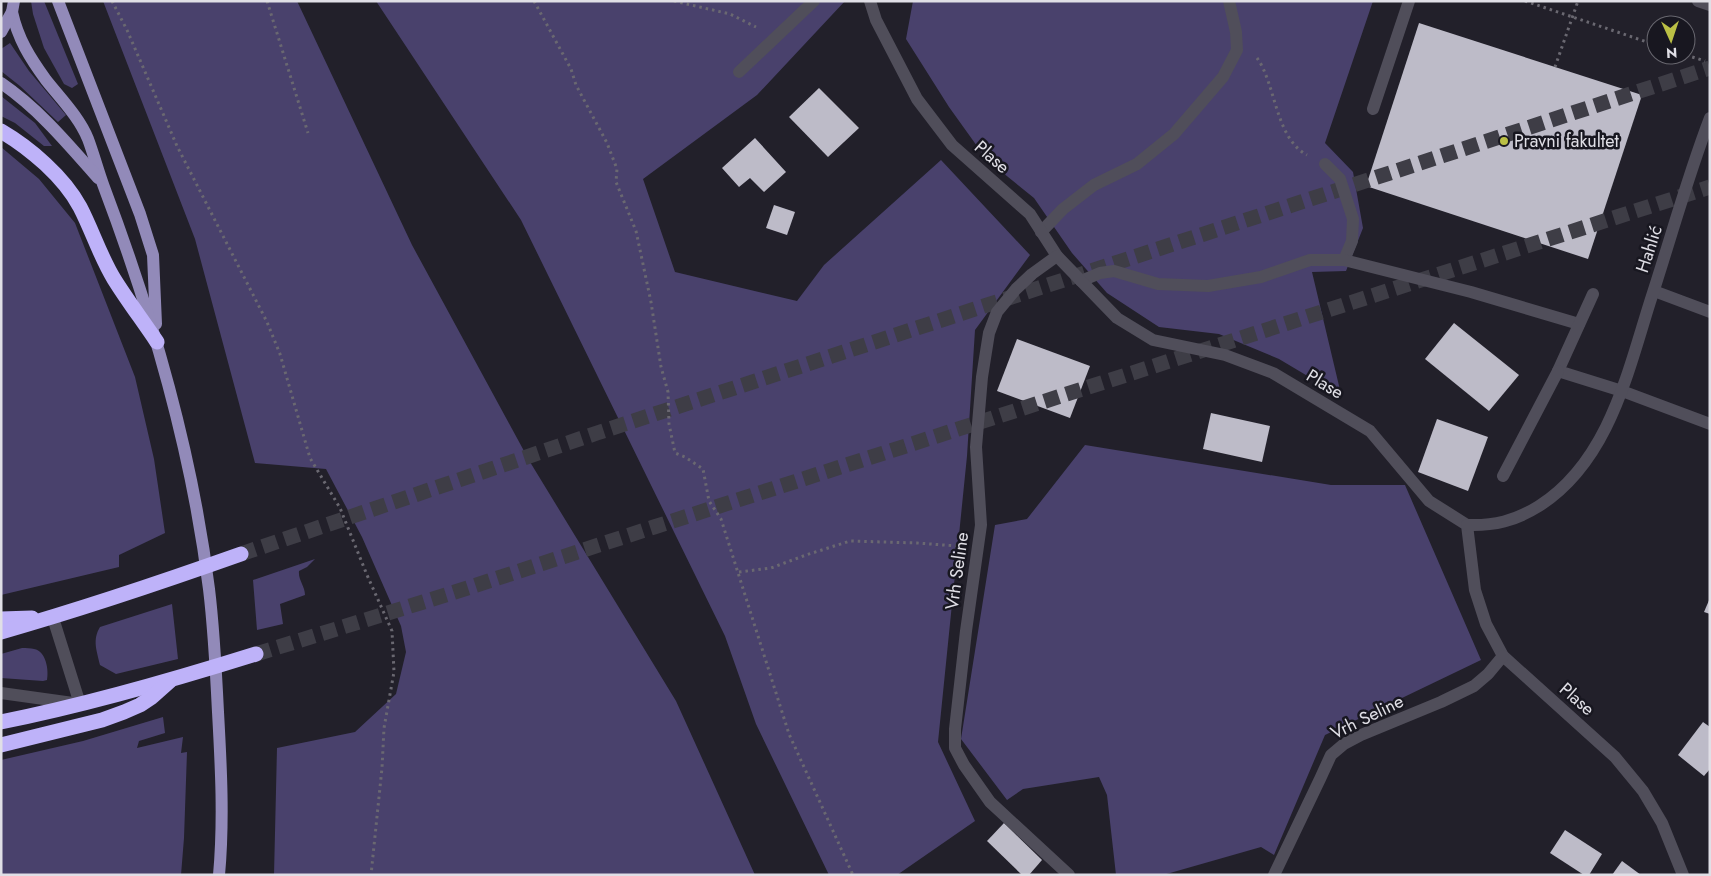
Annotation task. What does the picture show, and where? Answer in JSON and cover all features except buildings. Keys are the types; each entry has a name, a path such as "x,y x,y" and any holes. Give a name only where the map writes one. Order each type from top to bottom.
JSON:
{"highway":[{"path":"1,131 14,138 39,158 62,182 79,205 114,278 157,342"},
{"path":"1,632 149,587 241,554"},
{"path":"1,619 50,618"},
{"path":"1,722 80,704 256,654"},
{"path":"1,745 82,725 124,712 152,697 173,678"}],"main road":[{"path":"58,1 140,214 150,247 155,288 157,342"},
{"path":"13,7 16,31 22,45 68,107 87,138 133,264 157,342 177,418 200,526 213,626 222,772 219,875"},
{"path":"1,32 13,7"},
{"path":"1,83 16,93 56,129 103,184"}],"street":[{"path":"739,72 814,1"},
{"name":"Plase","path":"870,1 876,20 917,99 952,145 1030,214 1057,256 1117,318 1153,340 1225,355 1273,372 1370,431 1429,501 1467,525 1475,590 1486,624 1503,656 1615,757 1643,791 1662,823 1683,875"},
{"path":"1041,232 1063,209 1094,185 1137,164 1174,134 1223,77 1237,50 1229,1"},
{"path":"1373,109 1409,1"},
{"path":"1698,1 1710,5"},
{"name":"Hahlić","path":"1467,525 1485,526 1503,523 1531,511 1555,496 1580,471 1597,446 1622,391 1710,118"},
{"path":"1325,164 1340,179 1353,219 1352,241 1344,260"},
{"name":"Vrh Seline","path":"1057,256 1032,274 1016,290 997,312 989,333 982,377 976,447 981,525 954,728 955,748 964,766 990,802 1069,875"},
{"path":"1082,281 1100,273 1114,271 1158,284 1208,286 1261,277 1310,260 1344,260 1471,292 1579,324"},
{"path":"1654,290 1710,312"},
{"path":"1503,476 1558,371 1593,294"},
{"path":"1558,371 1622,391 1710,424"},
{"path":"1,693 80,704 50,618"},
{"name":"Vrh Seline","path":"1274,875 1331,755 1344,744 1361,735 1441,702 1474,686 1488,674 1503,656"}],"path":[{"path":"112,1 127,30 177,146 267,322 280,354 310,458 340,508 366,575 392,631 394,672 384,728 382,768 371,875"},
{"path":"267,1 308,133"},
{"path":"534,1 571,69 576,84 607,144 617,169 616,182 636,231 651,302 660,367 668,392 669,424 675,453 685,456 703,469 708,501 721,519 789,734 853,875"},
{"path":"674,1 730,14 763,31 774,40"},
{"path":"1525,1 1646,42"},
{"path":"1555,67 1578,1"},
{"path":"1237,43 1248,48 1259,60 1287,134 1299,150 1325,164"},
{"path":"1696,58 1705,61"},
{"path":"739,572 771,568 850,542 917,543 978,548"}],"shaded area":[{"path":"31,1 44,1 78,84 72,88 64,84 44,48 33,14"},
{"path":"103,1 297,1 412,245 530,462 676,701 755,875 274,875 277,748 355,732 396,694 406,652 401,626 362,537 326,469 255,463 195,239"},
{"path":"376,1 845,1 757,95 643,179 675,272 797,301 824,265 941,160 1030,255 975,330 967,456 938,742 975,821 897,875 829,875 756,724 725,636 521,220"},
{"path":"913,1 1373,1 1325,143 1353,172 1363,228 1346,271 1312,272 1340,390 1333,394 1326,387 1279,359 1219,334 1159,327 1107,293 1072,253 1034,198 987,160 949,107 906,39"},
{"path":"10,43 29,71 66,115 58,122 1,71 1,49"},
{"path":"1,96 35,123 52,146 44,146 15,123 1,116"},
{"path":"1,147 39,179 75,223 135,377 154,459 165,533 119,555 119,567 1,595"},
{"path":"1085,445 1331,485 1405,485 1481,660 1325,735 1274,855 1261,847 1163,875 1116,875 1107,795 1099,777 1023,789 1007,800 961,739 995,525 1027,519"},
{"path":"315,559 307,567 299,571 305,595 280,604 283,624 257,630 253,580"},
{"path":"172,604 178,659 116,674 100,665 96,636 100,627"},
{"path":"22,648 38,650 41,653 47,666 47,680 1,678 1,654"},
{"path":"163,717 165,733 139,741 137,748 183,737 181,753 187,752 181,875 1,875 1,760 83,741"}],"tunnel":[{"path":"241,554 597,433 1710,68"},
{"path":"256,654 449,594 1710,187"}],"place":[{"name":"Pravni fakultet","path":"1504,141"}]}
